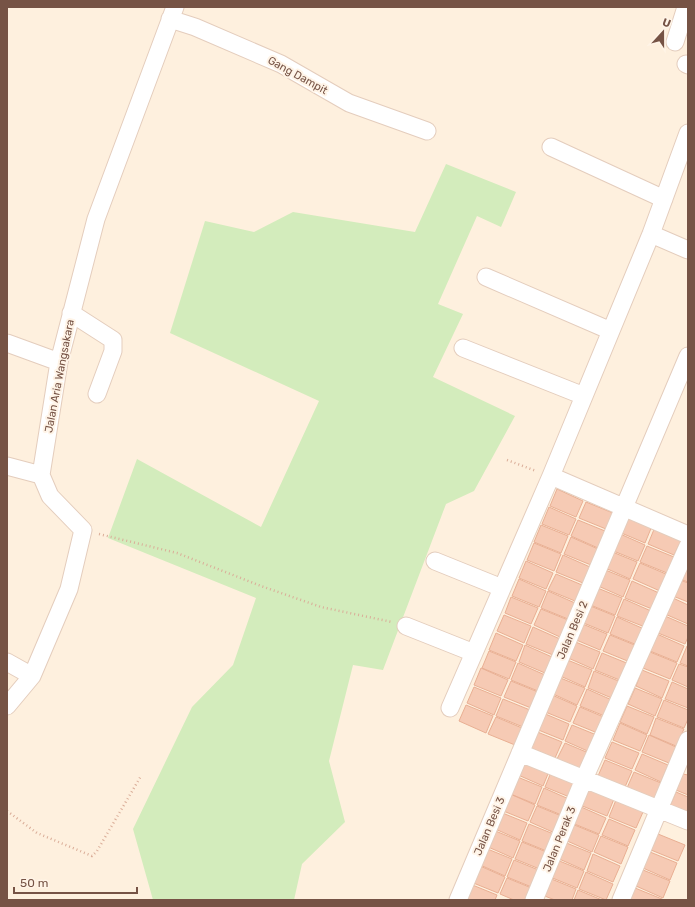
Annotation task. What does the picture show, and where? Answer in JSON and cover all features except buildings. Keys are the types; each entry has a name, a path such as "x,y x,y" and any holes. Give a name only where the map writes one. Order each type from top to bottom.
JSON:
{"street":[{"path":"675,42 686,7"},
{"name":"Gang Dampit","path":"172,13 195,27 281,64 349,103 427,131"},
{"name":"Jalan Aria Wangsakara","path":"41,475 59,362 96,219 172,13"},
{"path":"450,708 551,476 611,331 651,234 688,132"},
{"path":"551,147 664,199"},
{"path":"651,234 688,250"},
{"path":"486,277 611,331"},
{"path":"71,313 113,340 113,351 97,394"},
{"path":"7,343 59,362"},
{"path":"463,348 584,396"},
{"name":"Jalan Besi 2","path":"520,753 688,356"},
{"path":"7,466 41,475 50,496 82,530 69,589 32,676 7,706"},
{"path":"551,476 688,534"},
{"name":"Jalan Perak 3","path":"534,900 584,779 688,546"},
{"path":"434,561 502,588"},
{"path":"406,626 474,653"},
{"path":"7,662 32,676"},
{"path":"621,900 688,740"},
{"path":"520,753 688,821"},
{"name":"Jalan Besi 3","path":"458,900 520,753"}],"path":[{"path":"507,460 551,476"},
{"path":"82,530 177,553 320,607 406,626"},
{"path":"7,811 37,833 92,856 97,851 141,776"}],"green space":[{"path":"446,164 516,192 501,227 477,216 438,304 463,314 433,377 515,416 474,491 446,504 383,670 353,665 329,761 345,822 302,864 294,900 153,900 133,829 192,707 233,665 256,598 108,538 137,459 261,527 319,401 170,333 205,221 254,232 293,212 415,232"}]}
